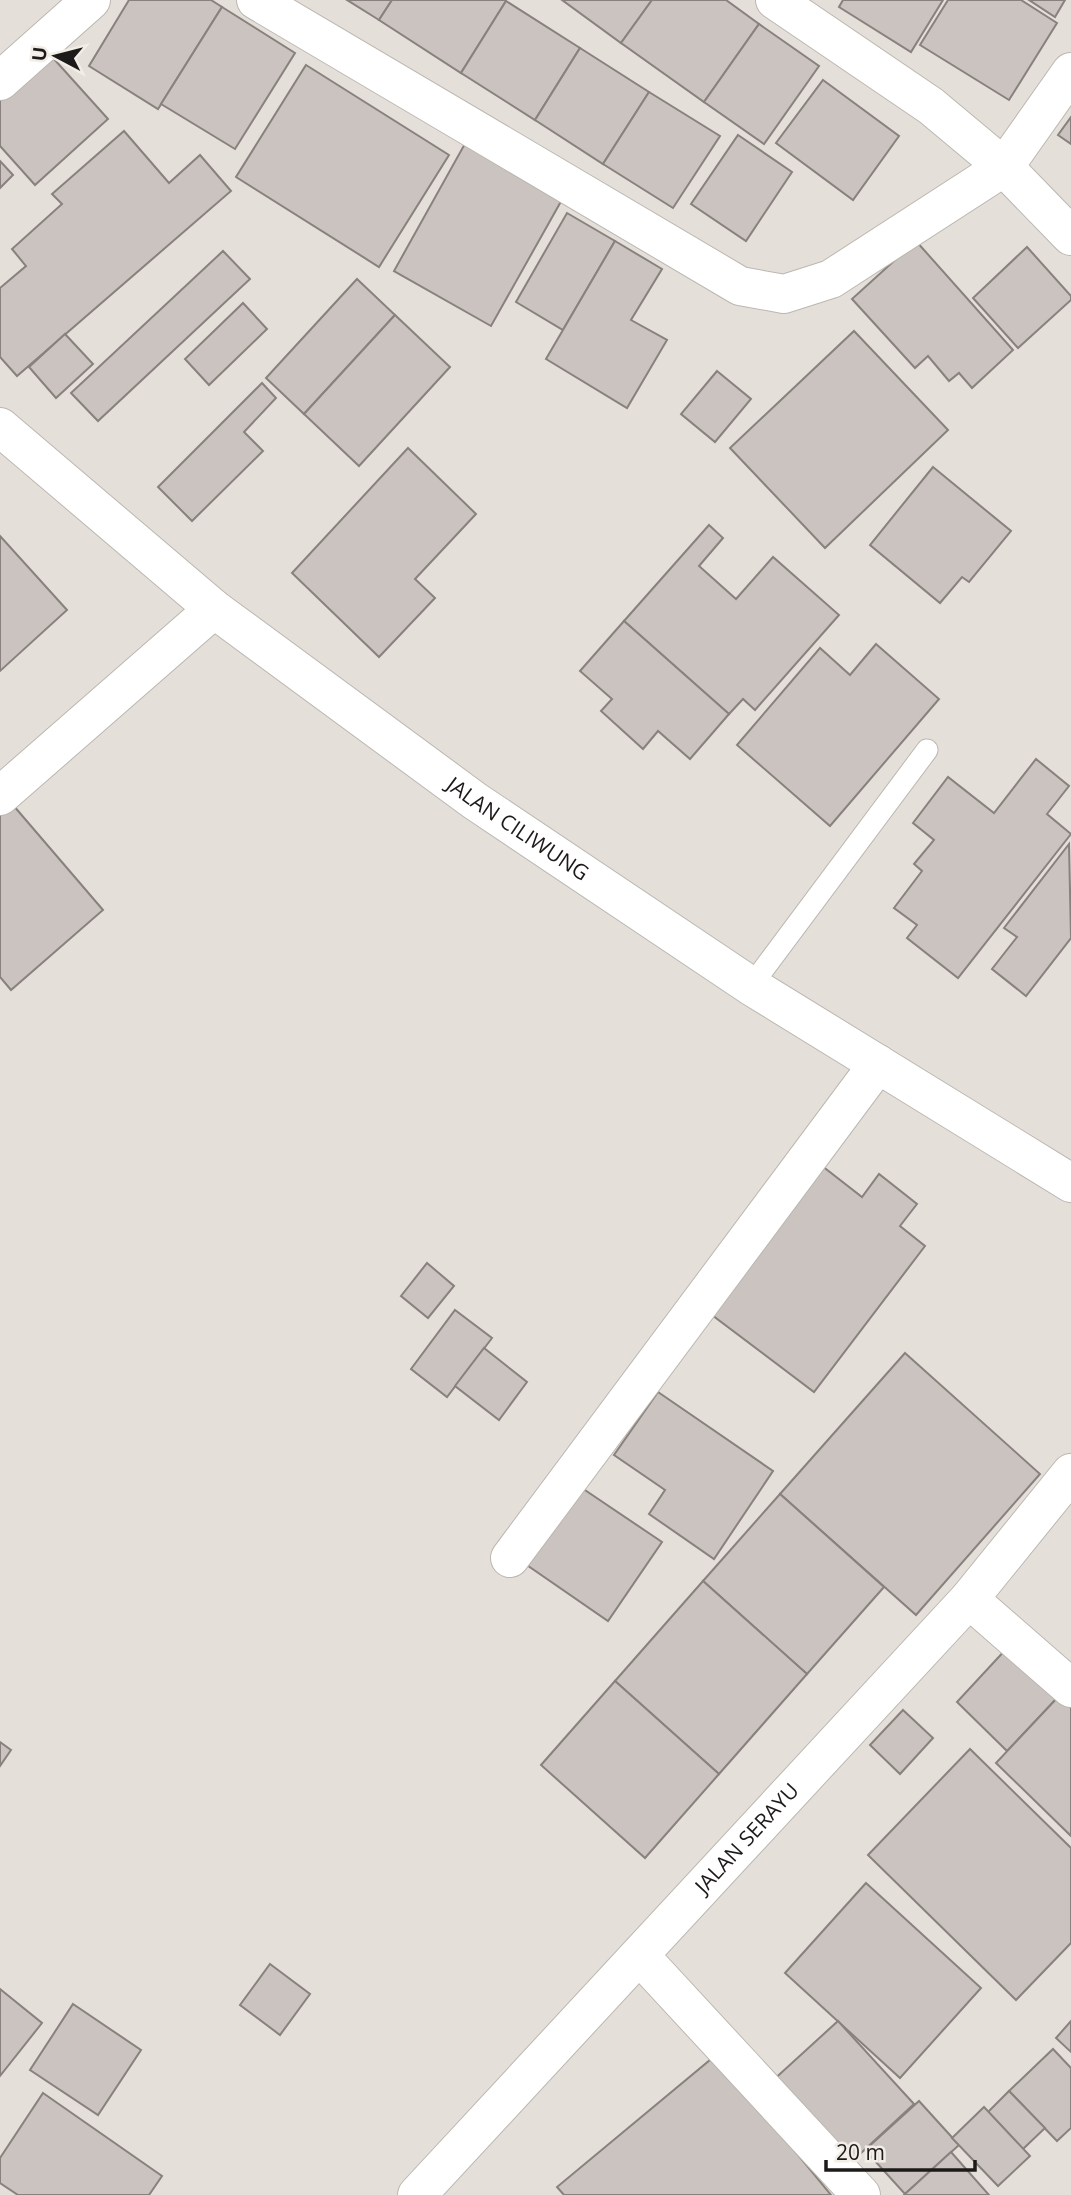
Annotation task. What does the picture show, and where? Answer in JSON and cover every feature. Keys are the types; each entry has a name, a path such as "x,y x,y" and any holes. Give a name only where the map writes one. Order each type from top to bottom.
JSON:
{"street":[{"path":"0,81 91,0"},
{"path":"256,0 740,286 784,295 831,278 1004,167 1071,72"},
{"path":"775,0 816,10 1004,167 1071,236"},
{"name":"JALAN CILIWUNG","path":"2,434 214,609 475,801 751,986 1071,1183"},
{"path":"0,796 214,609"},
{"path":"510,1558 878,1064"},
{"name":"JALAN SERAYU","path":"417,2195 969,1599 1071,1473"},
{"path":"969,1599 1071,1688"},
{"path":"640,1956 862,2195"}],"lane":[{"path":"751,986 927,750"}],"building":[{"path":"129,0 211,0 222,7 158,109 89,66"},
{"path":"347,0 392,0 379,20"},
{"path":"392,0 506,1 461,73 379,20"},
{"path":"562,0 652,0 621,43"},
{"path":"652,0 726,0 759,24 704,102 621,43"},
{"path":"843,0 943,0 911,52 839,7"},
{"path":"948,0 1021,0 1057,23 1009,100 920,45"},
{"path":"1029,0 1065,0 1055,17"},
{"path":"506,1 580,48 535,120 461,73"},
{"path":"222,7 295,53 235,149 161,104"},
{"path":"759,24 819,66 764,144 704,102"},
{"path":"580,48 649,92 603,164 535,120"},
{"path":"45,49 108,119 35,185 0,146 0,90"},
{"path":"306,65 449,155 379,267 236,177"},
{"path":"823,80 899,136 853,200 776,143"},
{"path":"649,92 720,136 673,208 603,164"},
{"path":"1071,117 1071,144 1058,135"},
{"path":"124,131 169,183 200,155 231,191 17,376 0,357 0,288 26,266 12,249 62,204 52,194"},
{"path":"738,135 792,172 746,241 691,204"},
{"path":"467,140 564,196 491,326 394,271"},
{"path":"0,161 13,175 0,188"},
{"path":"567,213 615,241 563,330 516,302"},
{"path":"615,241 662,269 631,320 667,340 627,408 546,359"},
{"path":"916,241 1013,350 972,388 959,373 949,381 928,356 915,368 852,299"},
{"path":"1027,247 1071,296 1071,300 1018,348 973,298"},
{"path":"223,251 250,279 98,421 71,393"},
{"path":"357,279 395,315 304,414 266,378"},
{"path":"243,303 267,329 209,385 185,359"},
{"path":"395,315 450,367 359,466 304,414"},
{"path":"854,331 948,430 825,548 730,448"},
{"path":"65,334 93,364 56,398 29,367"},
{"path":"717,371 751,399 715,442 681,414"},
{"path":"262,383 276,398 244,432 263,451 192,521 158,487"},
{"path":"408,448 476,514 415,579 435,598 379,657 292,573"},
{"path":"933,467 1011,531 969,582 962,577 940,603 870,545"},
{"path":"709,525 723,538 699,566 736,599 773,557 839,615 755,710 743,699 729,714 624,621"},
{"path":"0,536 67,610 0,671"},
{"path":"624,621 729,714 690,759 658,731 643,749 601,711 612,699 580,671"},
{"path":"876,644 939,699 830,826 737,745 820,648 850,675"},
{"path":"1036,759 1069,786 1047,814 1071,834 958,978 907,938 917,925 894,908 922,871 914,864 934,840 913,823 948,777 994,813"},
{"path":"7,798 103,910 11,990 0,977 0,803"},
{"path":"1069,844 1071,938 1026,996 992,969 1017,937 1004,928"},
{"path":"817,1162 862,1197 879,1174 917,1204 900,1226 925,1246 814,1392 704,1309"},
{"path":"427,1263 454,1286 428,1318 401,1296"},
{"path":"455,1310 492,1338 447,1397 411,1369"},
{"path":"484,1348 527,1382 499,1420 455,1386"},
{"path":"905,1353 1040,1474 916,1615 780,1494"},
{"path":"658,1392 773,1471 714,1559 649,1514 665,1490 614,1455"},
{"path":"573,1482 662,1542 608,1621 521,1561"},
{"path":"780,1494 884,1587 807,1674 703,1581"},
{"path":"703,1581 807,1674 719,1774 615,1681"},
{"path":"1008,1647 1059,1696 1007,1751 957,1702"},
{"path":"615,1681 719,1774 645,1858 541,1765"},
{"path":"1059,1696 1071,1707 1071,1836 996,1763"},
{"path":"903,1710 933,1738 900,1774 870,1745"},
{"path":"0,1742 11,1750 0,1766"},
{"path":"970,1749 1071,1848 1071,1943 1016,2000 868,1855"},
{"path":"866,1883 981,1988 900,2078 785,1973"},
{"path":"270,1964 310,1994 280,2035 240,2005"},
{"path":"0,1989 42,2023 0,2076"},
{"path":"73,2004 141,2050 98,2115 30,2070"},
{"path":"838,2021 914,2104 847,2166 770,2083"},
{"path":"1071,2021 1071,2052 1056,2038"},
{"path":"1053,2049 1071,2068 1071,2128 1057,2141 1009,2091"},
{"path":"716,2055 831,2195 564,2195 557,2187"},
{"path":"1009,2091 1045,2128 1023,2149 988,2112"},
{"path":"43,2093 162,2176 149,2195 18,2195 0,2183 0,2158"},
{"path":"919,2101 959,2145 905,2194 865,2150"},
{"path":"984,2107 1030,2156 998,2186 952,2138"},
{"path":"951,2152 989,2195 904,2195 905,2194"}]}
